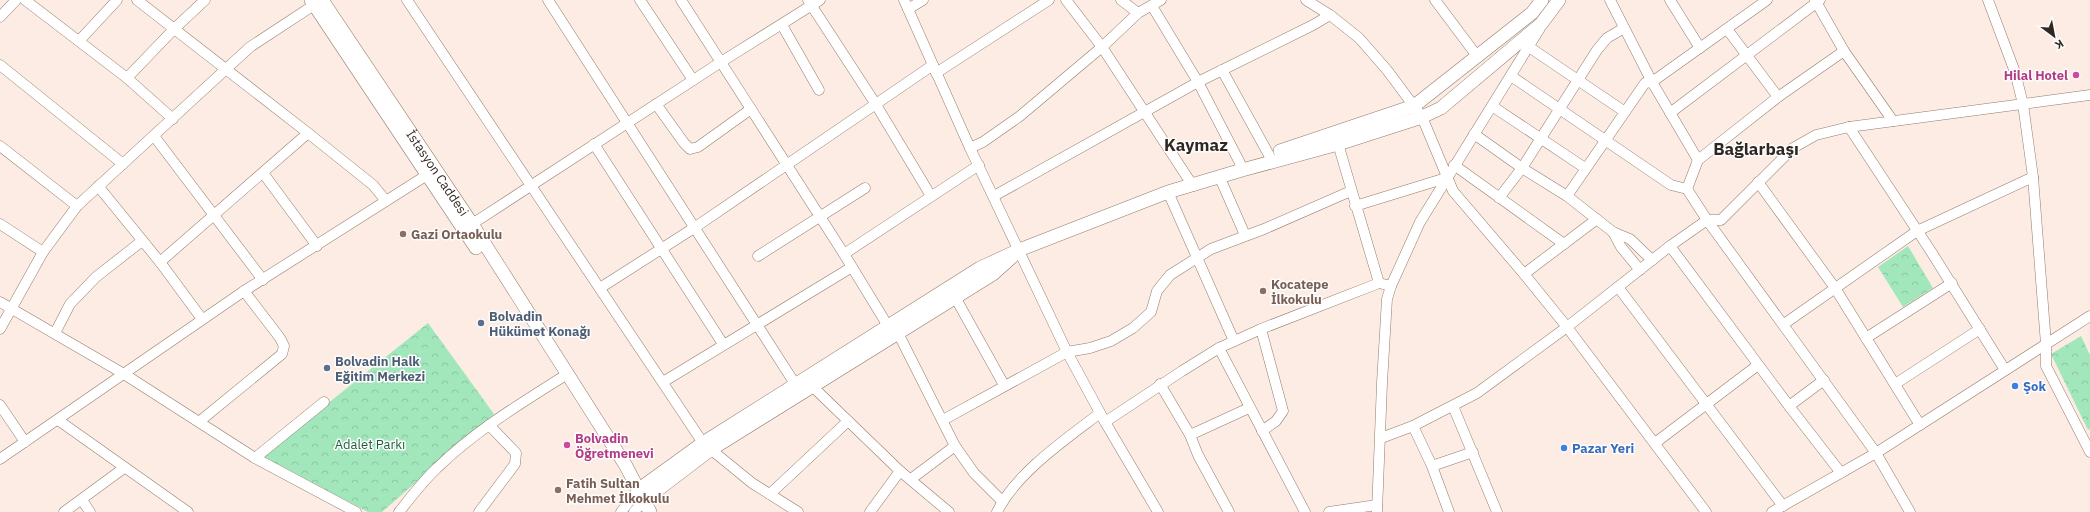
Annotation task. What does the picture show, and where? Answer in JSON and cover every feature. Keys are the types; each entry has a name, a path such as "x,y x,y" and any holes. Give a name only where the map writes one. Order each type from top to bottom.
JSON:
{"main road":[{"path":"1418,112 1477,56 1532,12 1542,0"},
{"path":"1191,183 1220,178 1418,112 1441,108 1542,24 1559,0"},
{"path":"317,1 427,175 468,227 561,378 644,501 707,447 893,329 955,297 993,274 1019,250"},
{"name":"İstasyon Caddesi","path":"317,1 626,466 644,501"},
{"path":"798,389 813,387 980,268 1019,250 1240,163 1337,139"}],"street":[{"path":"0,18 16,0"},
{"path":"25,0 127,78 173,119"},
{"path":"80,41 117,0"},
{"path":"137,0 226,67 308,132 373,186 386,201"},
{"path":"127,78 174,28 205,0"},
{"path":"407,0 707,447 752,483 798,512"},
{"path":"548,0 694,228 758,324 798,389"},
{"path":"640,0 693,80"},
{"path":"681,0 893,329 943,420 955,446 974,473 1002,501"},
{"path":"923,0 906,5 970,148 1067,352 1105,422 1158,512"},
{"path":"600,288 694,228 875,104 1049,0"},
{"path":"1066,0 1102,47 1191,183"},
{"path":"1121,0 1138,13"},
{"path":"1306,0 1330,15 1359,38 1387,70 1418,112 1453,191 1567,327 1706,512"},
{"path":"1434,0 1477,56"},
{"path":"1610,0 1652,82 1698,160"},
{"path":"1670,0 1700,48"},
{"path":"1567,196 1645,83 1652,82 1767,0"},
{"path":"1988,0 2015,72 2023,104 2033,177 2046,344 2046,366 2090,452"},
{"path":"0,329 43,252 77,206 173,119 226,67 250,47 317,1"},
{"path":"1670,113 1817,1 1844,51 1893,121"},
{"path":"468,227 720,62 782,25 813,2 932,196"},
{"path":"970,148 983,142 1020,116 1102,47 1138,13 1156,3 1240,163"},
{"path":"994,196 1198,82 1313,25 1330,15"},
{"path":"1329,512 1377,508 1387,299 1391,286 1420,222 1542,24"},
{"path":"782,25 818,90"},
{"path":"1500,198 1522,168 1578,80 1607,38 1624,28"},
{"path":"1727,29 1778,97"},
{"path":"1529,47 1625,112"},
{"path":"1687,189 1698,160 1778,97 1844,51"},
{"path":"0,65 123,164"},
{"path":"1222,70 1269,155"},
{"path":"1511,76 1559,110 1672,185 1687,189 1707,220 1784,324 1876,453 1910,512"},
{"path":"1381,438 1413,426 1477,393 1567,327 1670,246 1707,220 1721,220 1793,148 1816,135 1849,127 2090,95"},
{"path":"656,104 690,149 698,147 752,109"},
{"path":"1492,106 1585,168"},
{"path":"1849,127 1952,283 2005,370"},
{"path":"160,262 308,132"},
{"path":"1474,134 1522,168 1567,196 1613,232 1630,239 1652,260"},
{"path":"154,136 263,280"},
{"path":"1337,139 1355,206 1380,283"},
{"path":"594,144 723,344"},
{"path":"0,146 77,206"},
{"path":"844,254 979,165"},
{"path":"1454,165 1564,244"},
{"path":"263,173 317,246"},
{"path":"0,458 58,420 244,291 427,175"},
{"path":"1784,324 1917,231 2033,177"},
{"path":"1220,178 1245,235"},
{"path":"1355,206 1446,178"},
{"path":"1758,182 1835,288 1920,425"},
{"path":"98,186 160,262 202,319"},
{"path":"758,256 865,188"},
{"path":"943,420 1004,385 1067,352 1090,348 1111,340 1133,328 1151,312 1157,291 1170,275 1211,249 1228,244 1245,235 1264,229 1351,190"},
{"path":"1168,192 1234,341"},
{"path":"1524,274 1597,219"},
{"path":"0,224 43,252"},
{"path":"1613,232 1621,247 1640,270"},
{"path":"55,333 74,300 96,277 142,241"},
{"path":"1670,246 1758,365 1841,473"},
{"path":"663,382 723,344 852,267"},
{"path":"1105,422 1160,384 1219,348 1380,283 1391,286"},
{"path":"1866,338 1952,283"},
{"path":"1618,287 1707,403 1783,506"},
{"path":"200,421 282,354 284,346 280,338 244,291"},
{"path":"955,297 1004,385"},
{"path":"0,302 124,374 200,421 255,458 356,512"},
{"path":"1772,512 1876,453 2090,316"},
{"path":"1895,384 1980,329"},
{"path":"1261,330 1283,410 1276,421 1262,431"},
{"path":"1219,348 1249,408 1305,512"},
{"path":"1655,444 1758,365"},
{"path":"399,512 436,468 489,424 561,378"},
{"path":"1789,406 1824,380"},
{"path":"1160,384 1190,435 1198,454 1229,512"},
{"path":"813,387 900,471 949,512"},
{"path":"255,458 324,402"},
{"path":"0,404 25,442"},
{"path":"1453,406 1497,512"},
{"path":"1190,435 1249,408"},
{"path":"997,512 1002,501 1044,455 1100,413"},
{"path":"58,420 186,511"},
{"path":"770,494 848,421"},
{"path":"479,512 515,464 517,458 516,453 489,424"},
{"path":"1413,426 1432,466 1449,512"},
{"path":"911,479 955,446"},
{"path":"1432,466 1473,452"},
{"path":"64,512 124,468"},
{"path":"870,512 900,471"},
{"path":"82,500 90,512"},
{"path":"621,512 644,501"},
{"path":"634,512 644,501"}],"green space":[{"path":"1908,246 1933,288 1903,307 1878,267"},
{"name":"Adalet Parkı","path":"428,323 494,414 382,512 368,512 261,457"},
{"path":"2081,336 2090,355 2090,429 2088,430 2051,354"}],"place":[{"name":"Hilal Hotel","path":"2076,75"},
{"name":"Gazi Ortaokulu","path":"403,234"},
{"name":"Kocatepe İlkokulu","path":"1263,291"},
{"name":"Bolvadin Hükümet Konağı","path":"481,323"},
{"name":"Bolvadin Halk Eğitim Merkezi","path":"327,368"},
{"name":"Şok","path":"2015,386"},
{"name":"Bolvadin Öğretmenevi","path":"567,445"},
{"name":"Pazar Yeri","path":"1564,448"},
{"name":"Fatih Sultan Mehmet İlkokulu","path":"558,490"}],"district":[{"name":"Kaymaz","path":"1196,145"},
{"name":"Bağlarbaşı","path":"1756,149"}]}
